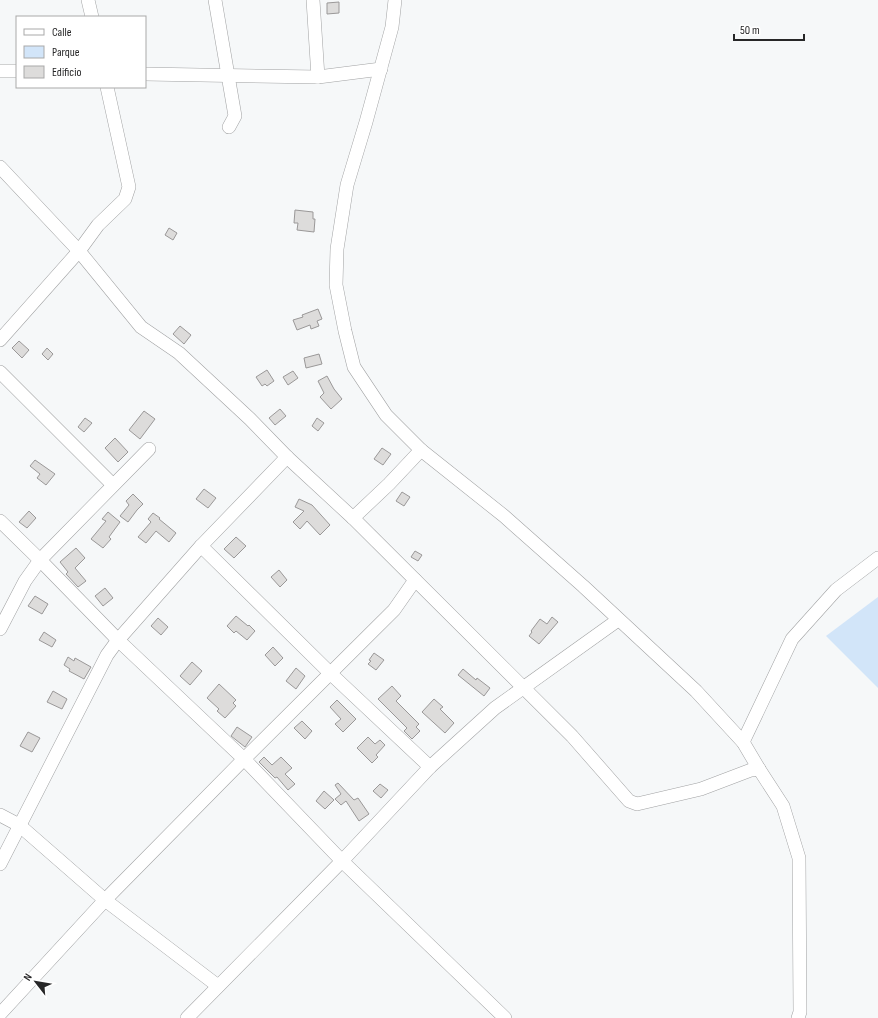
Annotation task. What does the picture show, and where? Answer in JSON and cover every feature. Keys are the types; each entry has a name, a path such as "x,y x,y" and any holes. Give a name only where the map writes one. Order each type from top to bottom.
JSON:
{"street":[{"path":"88,0 92,16"},
{"path":"215,0 235,116 229,127"},
{"path":"313,0 318,77"},
{"path":"395,0 392,27 347,185 337,249 336,285 344,331 354,367 386,416 421,450 504,516 583,586 696,691 743,742 783,806 799,858 800,1016"},
{"path":"146,74 318,77 380,69"},
{"path":"0,71 16,71"},
{"path":"0,340 79,251 98,225 125,199 129,188 107,88"},
{"path":"0,167 79,251 140,327 179,353 250,419 287,457 352,518 524,687 572,736 629,801 637,804 701,789 751,770 759,769"},
{"path":"0,372 113,485"},
{"path":"0,629 25,581 40,560 149,449"},
{"path":"352,518 389,484 421,450"},
{"path":"0,864 107,655 118,640 201,546 287,457"},
{"path":"0,522 40,560 118,640 244,759 342,860 505,1018"},
{"path":"201,546 330,673 430,767"},
{"path":"743,742 792,639 836,590 878,558"},
{"path":"5,1018 0,1014 106,900 244,759 394,610 415,580"},
{"path":"187,1018 342,860 430,767 495,708 618,620"},
{"path":"0,815 19,825 106,900 218,986"}],"green space":[{"path":"878,597 878,688 826,636"}],"building":[{"path":"339,2 339,13 327,14 327,3"},
{"path":"295,210 313,212 313,219 315,219 314,232 297,230 298,223 294,223"},
{"path":"169,228 177,233 173,240 165,235"},
{"path":"318,309 322,319 317,321 319,326 311,329 310,325 297,330 293,320 303,317 302,315"},
{"path":"180,326 191,335 184,344 173,334"},
{"path":"19,341 29,350 22,358 12,348"},
{"path":"47,348 53,354 48,360 42,354"},
{"path":"319,354 322,364 306,368 304,358"},
{"path":"267,370 274,381 267,386 265,384 262,386 256,377"},
{"path":"293,371 298,378 288,385 283,377"},
{"path":"327,376 334,389 342,399 331,409 320,397 324,393 318,381"},
{"path":"280,409 286,416 275,425 269,418"},
{"path":"144,411 155,419 140,439 129,430"},
{"path":"85,418 92,423 84,432 78,427"},
{"path":"317,418 324,423 318,431 312,426"},
{"path":"115,438 128,452 118,462 105,448"},
{"path":"382,448 391,454 383,465 374,459"},
{"path":"35,460 55,474 46,485 37,478 40,474 30,466"},
{"path":"204,489 216,498 208,508 196,499"},
{"path":"402,492 410,497 404,506 396,501"},
{"path":"133,494 143,504 128,522 120,516 129,505 126,501"},
{"path":"299,499 312,505 330,525 320,535 307,521 300,529 293,522 304,511 295,507"},
{"path":"29,511 36,518 27,528 19,522"},
{"path":"108,512 120,522 109,537 111,539 103,548 91,539 106,521 102,519"},
{"path":"153,513 176,533 169,542 156,531 146,543 138,537 151,522 148,519"},
{"path":"236,537 246,546 234,558 224,549"},
{"path":"76,548 85,558 75,568 86,581 78,587 66,574 68,572 60,562"},
{"path":"415,551 422,555 418,561 411,557"},
{"path":"279,570 287,580 280,587 271,577"},
{"path":"105,588 113,598 103,606 95,596"},
{"path":"35,596 48,604 42,614 28,606"},
{"path":"236,616 255,631 247,640 236,631 234,633 227,626"},
{"path":"552,617 558,622 539,644 529,636 532,632 531,631 540,619 547,624"},
{"path":"158,618 168,627 161,635 151,626"},
{"path":"44,632 56,640 52,647 39,640"},
{"path":"273,647 283,658 275,666 265,655"},
{"path":"374,653 384,660 376,670 368,664"},
{"path":"68,657 74,661 75,658 91,667 84,679 69,671 70,669 64,665"},
{"path":"192,662 202,671 190,685 180,676"},
{"path":"296,668 305,676 296,689 286,681"},
{"path":"463,669 476,680 477,678 490,688 484,696 458,675"},
{"path":"219,684 236,700 233,703 236,706 225,718 217,711 219,709 207,698"},
{"path":"392,686 401,696 396,701 419,724 416,727 420,731 412,739 404,731 407,728 378,699"},
{"path":"53,691 67,699 62,709 47,702"},
{"path":"434,699 443,707 440,709 454,723 445,733 422,712"},
{"path":"337,700 356,719 343,732 335,724 341,719 330,707"},
{"path":"302,721 312,731 305,739 294,728"},
{"path":"237,727 252,737 245,747 231,736"},
{"path":"28,732 40,738 32,752 20,746"},
{"path":"368,737 375,744 380,740 385,745 376,755 378,757 372,763 357,748"},
{"path":"264,757 272,765 281,757 292,768 285,774 295,784 288,790 277,777 275,778 259,762"},
{"path":"338,783 354,800 358,798 369,814 359,821 346,801 341,805 335,799 341,794 335,785"},
{"path":"380,784 388,790 381,798 373,791"},
{"path":"324,791 334,800 325,809 316,801"}]}
